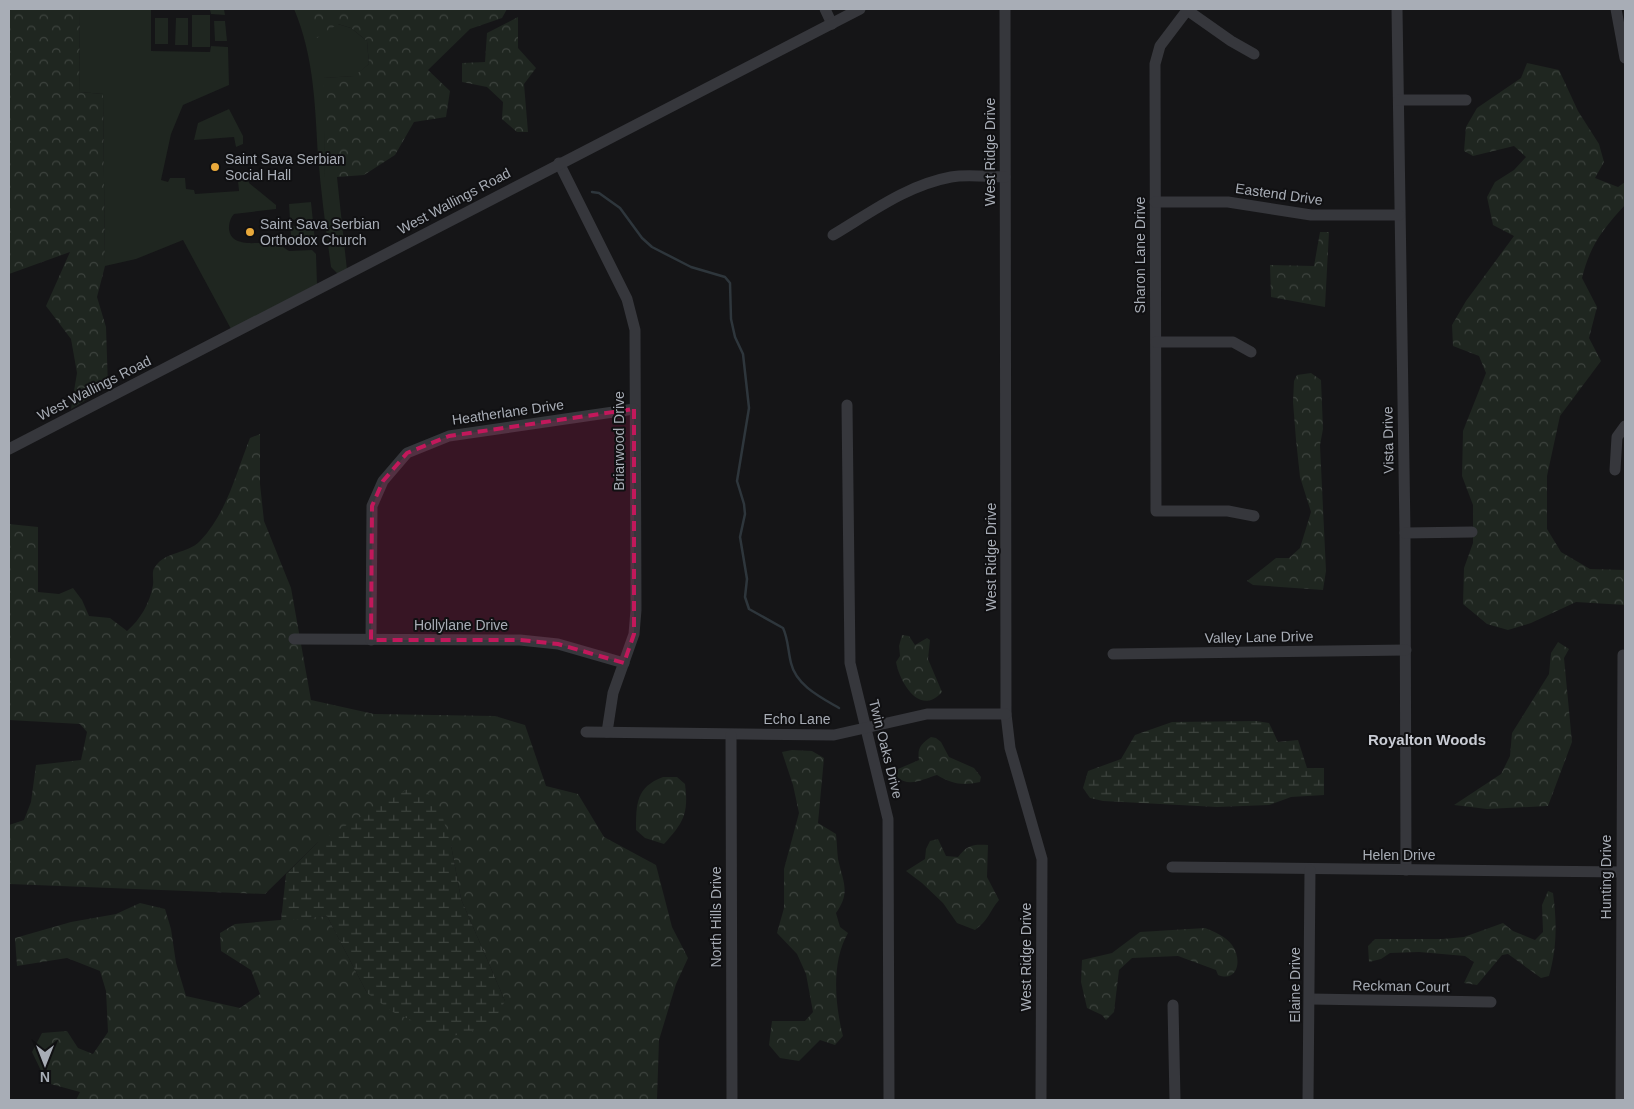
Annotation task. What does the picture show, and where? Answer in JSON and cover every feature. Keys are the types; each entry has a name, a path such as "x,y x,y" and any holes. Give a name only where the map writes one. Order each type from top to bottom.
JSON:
{"street":[{"path":"825,9 832,24"},
{"name":"West Wallings Road","path":"9,449 860,9"},
{"name":"West Ridge Drive","path":"1005,9 1006,714 1010,748 1042,859 1041,1100"},
{"path":"1187,9 1231,41 1254,54"},
{"name":"Sharon Lane Drive","path":"1187,9 1160,46 1155,64 1156,511 1228,511 1254,516"},
{"name":"Vista Drive","path":"1397,9 1405,533 1406,870"},
{"path":"1616,9 1625,58"},
{"path":"1399,100 1466,100"},
{"name":"Briarwood Drive","path":"559,163 627,299 634,330 636,610 634,634 613,693 608,732"},
{"path":"833,235 906,191 928,183 952,177 1005,177"},
{"name":"Eastend Drive","path":"1155,202 1228,202 1311,216 1399,216"},
{"path":"1156,342 1233,342 1251,352"},
{"name":"Twin Oaks Drive","path":"847,405 850,663 888,819 889,1100"},
{"name":"Heatherlane Drive","path":"371,640 372,506 383,481 407,454 449,436 634,409"},
{"path":"1615,470 1617,437 1625,426"},
{"path":"1405,533 1472,532"},
{"name":"Hollylane Drive","path":"294,639 520,640 558,644 624,663"},
{"name":"Valley Lane Drive","path":"1113,654 1406,650"},
{"name":"Hunting Drive","path":"1621,1100 1623,654"},
{"name":"Echo Lane","path":"586,732 834,735 927,714 1006,714"},
{"name":"North Hills Drive","path":"731,735 732,1100"},
{"name":"Helen Drive","path":"1172,867 1623,872"},
{"name":"Elaine Drive","path":"1308,1100 1310,870"},
{"name":"Reckman Court","path":"1310,1000 1491,1002"},
{"path":"1173,1005 1175,1100"}],"highlighted area":[{"path":"634,409 634,634 624,663 558,644 520,640 371,640 372,506 383,481 407,453 449,436"}],"green space":[{"path":"9,9 80,9 79,92 103,94 105,266 97,297 106,327 108,387 71,409 77,373 71,339 46,306 70,252 9,274"},
{"path":"80,9 224,9 225,15 211,14 210,10 151,10 151,51 210,52 211,46 228,47 229,85 183,105 171,134 161,180 168,182 170,178 185,178 186,189 194,190 195,194 239,191 237,171 248,171 249,183 276,205 276,209 234,214 229,225 231,236 236,240 251,243 282,240 283,247 289,251 312,250 316,254 317,284 231,329 183,240 136,259 105,266 103,94 79,92"},
{"path":"294,9 311,9 338,24 351,28 367,41 369,64 355,76 324,78 325,177 337,177 347,270 338,274 331,267 329,253 310,63 301,27"},
{"path":"306,9 507,9 502,18 470,29 428,70 450,91 446,117 414,122 395,155 364,175 325,178 323,78 354,76 369,64 367,41 351,28 338,24 317,38"},
{"path":"192,15 210,15 210,47 192,47"},
{"path":"518,17 518,48 536,68 524,84 528,132 517,132 502,119 503,102 487,87 462,82 462,63 485,62 487,33"},
{"path":"155,18 168,18 168,44 155,44"},
{"path":"176,18 188,18 188,45 175,45"},
{"path":"214,21 225,21 227,41 215,41"},
{"path":"1527,63 1559,70 1578,111 1599,144 1604,162 1595,178 1618,187 1625,182 1625,205 1598,238 1585,266 1582,278 1597,307 1589,338 1601,361 1560,416 1547,476 1547,529 1561,552 1590,569 1625,570 1625,605 1576,602 1531,623 1508,630 1487,624 1463,604 1464,568 1473,543 1473,505 1462,476 1463,431 1486,373 1479,356 1453,346 1452,325 1466,301 1514,236 1493,225 1487,197 1495,182 1514,170 1526,157 1514,146 1473,156 1464,151 1466,127 1477,108 1521,78"},
{"path":"229,109 243,136 243,144 236,147 234,137 194,140 198,123"},
{"path":"311,202 315,241 292,243 290,226 306,225 306,219 290,220 289,204"},
{"path":"1320,232 1329,232 1325,307 1271,297 1270,265 1314,266"},
{"path":"1311,373 1321,380 1323,429 1320,445 1326,571 1323,590 1253,585 1247,581 1276,558 1289,558 1300,548 1311,512 1300,477 1293,402 1294,381 1297,375"},
{"path":"260,434 260,484 264,521 291,588 311,700 374,714 495,716 525,725 546,786 578,794 604,837 656,865 672,927 688,958 676,984 659,1040 657,1100 76,1100 80,1092 47,1083 32,1052 42,1033 67,1031 78,1048 93,1054 108,1032 106,991 100,971 67,958 17,966 15,938 71,922 116,914 140,903 165,909 171,929 176,963 186,996 240,1008 260,994 251,970 221,951 220,933 235,924 327,916 367,993 505,1001 461,899 451,845 318,842 265,894 9,884 9,825 24,820 31,802 36,765 81,760 87,732 80,724 9,720 9,524 38,527 38,592 59,594 73,588 82,600 89,616 110,618 127,631 132,627 147,605 152,592 153,571 155,567 170,555 195,545 209,530 230,492 250,438"},
{"path":"902,635 909,636 915,645 927,638 930,640 928,659 942,692 934,699 926,701 919,699 912,694 902,679 896,662 900,656 899,646"},
{"path":"1558,642 1569,649 1564,658 1572,742 1548,806 1487,809 1454,805 1501,774 1510,756 1512,733 1549,674 1551,653"},
{"path":"1256,721 1269,723 1278,742 1298,740 1307,768 1324,768 1324,795 1291,797 1269,805 1217,807 1103,801 1090,798 1083,788 1088,771 1121,759 1135,735 1172,722"},
{"path":"931,737 941,742 949,757 974,768 981,777 980,782 958,783 937,775 906,782 897,777 898,769 919,760 920,747"},
{"path":"792,750 812,751 824,758 818,823 836,834 838,859 845,893 841,906 836,913 840,927 848,933 839,957 836,984 838,1011 843,1036 835,1045 820,1040 799,1061 780,1058 769,1045 772,1021 805,1021 813,1012 806,974 797,954 777,933 784,908 784,869 799,813 793,785 782,752"},
{"path":"663,777 677,777 685,784 686,794 685,811 680,824 664,844 645,838 636,830 636,812 639,798 647,786"},
{"path":"413,786 437,799 451,845 461,899 505,1001 491,1026 449,1037 393,1012 367,993 327,916 281,921 286,874 318,842"},
{"path":"938,839 946,856 958,857 971,846 988,845 987,877 999,900 986,920 975,930 957,923 943,903 906,871 925,859 926,849 930,841"},
{"path":"1548,891 1553,893 1556,924 1554,956 1549,976 1541,978 1508,954 1502,955 1477,985 1464,983 1474,962 1465,956 1419,952 1390,953 1381,959 1369,962 1368,946 1375,939 1443,939 1464,937 1503,923 1513,931 1535,940 1543,932 1542,905"},
{"path":"1205,928 1223,937 1235,950 1238,962 1237,968 1230,976 1218,975 1216,970 1178,956 1132,958 1119,970 1114,1012 1106,1020 1102,1015 1087,1008 1081,982 1082,960 1112,953 1140,932"}],"waterway":[{"path":"592,192 599,193 620,208 642,238 652,247 691,267 725,277 730,283 731,319 735,337 743,354 749,408 737,481 745,514 740,537 747,579 745,597 749,609 783,628 791,663 803,684 839,708"}],"place":[{"name":"Saint Sava Serbian Social Hall","path":"215,167"},
{"name":"Saint Sava Serbian Orthodox Church","path":"250,232"}],"district":[{"name":"Royalton Woods","path":"1427,739"}]}
